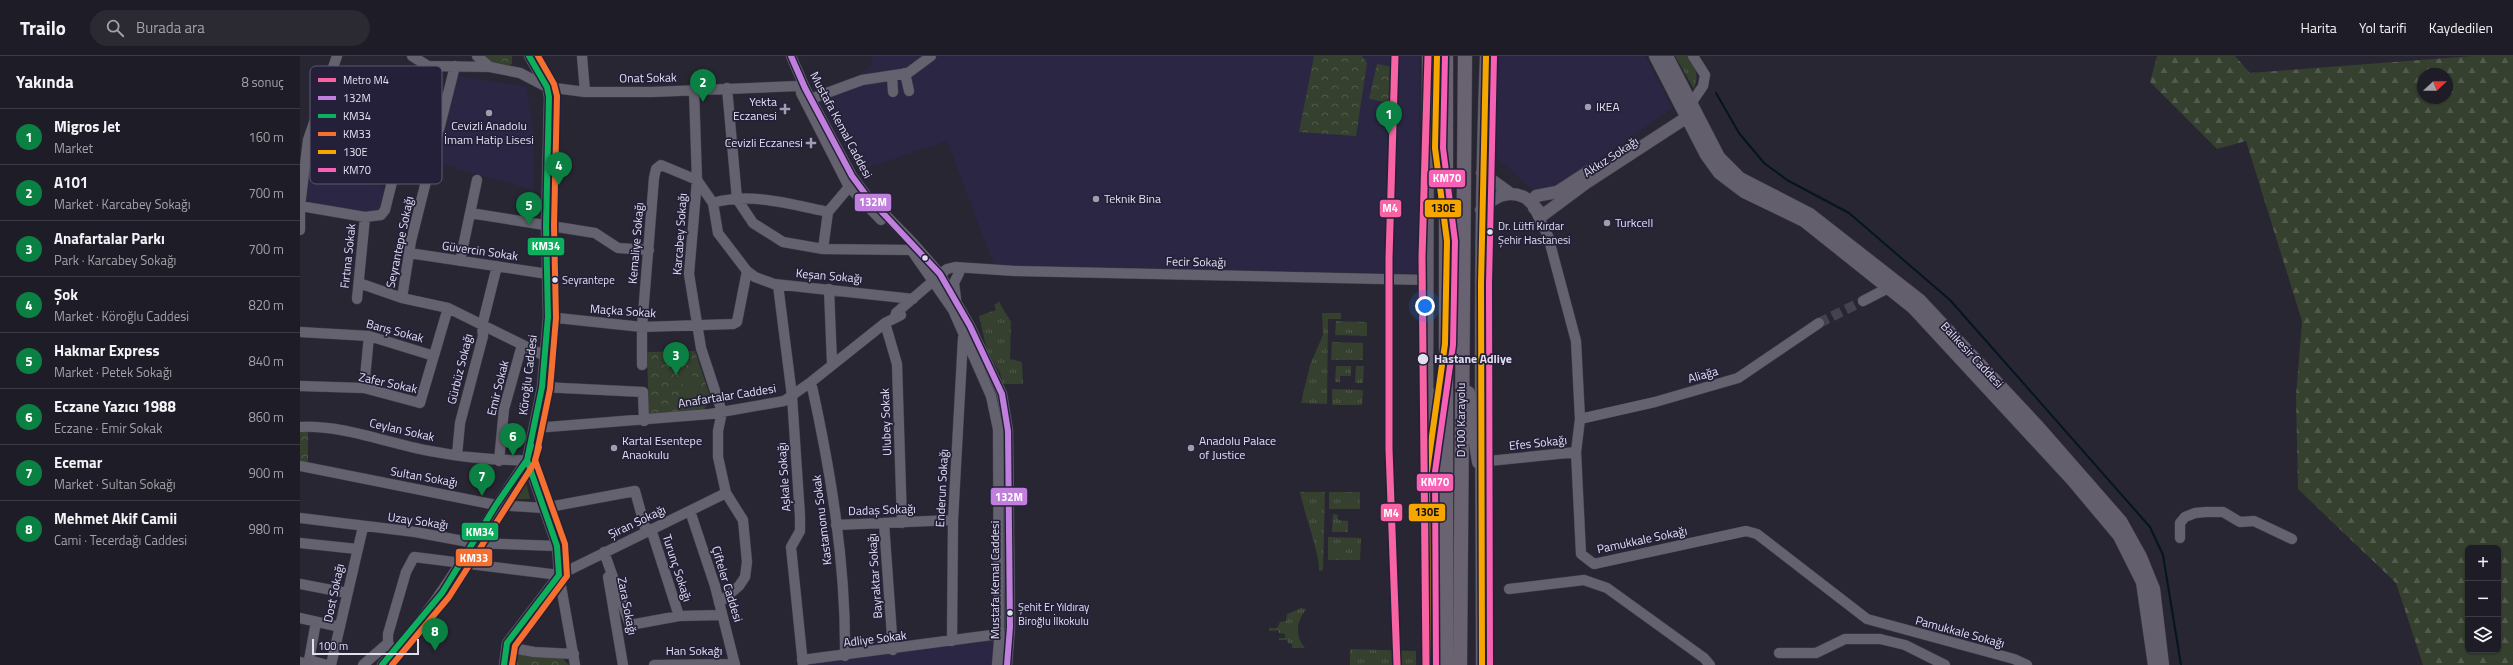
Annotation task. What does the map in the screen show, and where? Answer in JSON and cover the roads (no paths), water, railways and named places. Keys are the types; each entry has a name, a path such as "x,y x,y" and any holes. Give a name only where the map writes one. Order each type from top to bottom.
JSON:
{"highway":[{"name":"D100 Karayolu","path":"1446,56 1446,665"},
{"name":"D100 Karayolu","path":"1460,665 1461,331 1465,56"},
{"path":"1461,331 1469,404 1479,462"},
{"path":"1427,471 1445,344"}],"main road":[{"path":"1428,56 1426,280 1428,665"},
{"path":"1482,665 1479,462 1481,210 1486,56"},
{"name":"Balıkesir Caddesi","path":"1655,56 1684,115 1706,155 1720,173 1744,192 1804,221 1913,308 2072,480 2119,536 2142,582 2154,665"},
{"name":"Balıkesir Caddesi","path":"1667,56 1719,157 1730,171 1740,178 1810,214 1920,300 2037,425 2121,521 2141,556 2154,588 2162,665"},
{"path":"1684,115 1694,107"},
{"name":"Akkız Sokağı","path":"1534,208 1533,202 1536,196 1557,192 1684,115"},
{"path":"1482,173 1511,194 1525,198 1534,208"},
{"path":"1481,210 1499,196 1511,194"},
{"path":"300,663 307,665"}],"street":[{"path":"334,66 337,56"},
{"path":"412,56 428,66"},
{"path":"477,56 490,68"},
{"path":"529,56 547,87"},
{"path":"582,56 585,92"},
{"name":"Mustafa Kemal Caddesi","path":"785,56 798,86 859,187 956,301 1002,394 1008,431 1010,627 1007,665"},
{"name":"Mustafa Kemal Caddesi","path":"791,56 806,97 849,187 939,280 991,396 998,429 999,634 997,665"},
{"path":"806,97 872,72 902,69 920,56"},
{"path":"806,97 862,80 905,73 931,56"},
{"path":"1693,56 1705,75 1703,86 1694,107"},
{"name":"Onat Sokak","path":"428,66 490,68 520,73 547,87 585,92 798,86"},
{"name":"Seyrantepe Sokağı","path":"442,121 456,66"},
{"path":"905,73 909,91"},
{"path":"892,76 893,92"},
{"name":"Köroğlu Caddesi","path":"527,460 535,428 542,387 548,317 546,226 547,87"},
{"path":"728,88 736,199 754,223 783,242 823,249 911,250"},
{"name":"Karcabey Sokağı","path":"694,90 697,180 689,274 701,348 722,412 718,431 718,457 726,493 743,520 747,562 745,576 739,586 719,603"},
{"path":"300,230 300,206 310,134"},
{"name":"Kemaliye Sokağı","path":"642,364 642,327 656,169 661,165 697,180"},
{"path":"460,261 476,180"},
{"path":"697,180 713,203 718,233 747,271"},
{"path":"300,206 365,217 381,215 385,210 392,184"},
{"name":"Seyrantepe Sokağı","path":"426,184 408,253 402,298 448,308 545,356"},
{"path":"823,249 828,212 849,187"},
{"path":"713,203 736,199 767,199 828,212"},
{"name":"Pamukkale Sokağı","path":"1534,208 1548,236 1573,326 1580,419 1576,452 1581,554 1594,564 1746,531 1757,534 1867,619 2014,659 2027,665"},
{"path":"470,213 546,226 562,226 595,233 618,248 649,250"},
{"name":"Fırtına Sokak","path":"357,298 365,217"},
{"name":"Güvercin Sokak","path":"408,253 548,274"},
{"name":"Gürbüz Sokağı","path":"457,455 460,423 483,336 482,326 497,266"},
{"name":"Maçka Sokak","path":"548,317 642,327 732,325 737,322 747,271"},
{"name":"Keşan Sokağı","path":"747,271 762,281 778,285 829,289 913,299"},
{"path":"956,301 954,283 962,271"},
{"name":"Fecir Sokağı","path":"939,280 962,271 1426,280"},
{"name":"Anafartalar Caddesi","path":"895,317 896,313 939,280"},
{"name":"Anafartalar Caddesi","path":"535,428 644,421 722,412 784,401 811,382 832,363 885,323 895,317 899,317 939,280"},
{"path":"359,283 402,298"},
{"name":"Aşkale Sokağı","path":"778,285 792,396 800,516 800,531 791,547 802,662"},
{"path":"1863,301 1888,288"},
{"path":"829,289 832,363"},
{"name":"Zafer Sokak","path":"300,386 364,388 420,403 448,308"},
{"name":"Ulubey Sokak","path":"885,323 897,364 902,522"},
{"name":"Aliağa","path":"1580,419 1654,402 1738,378 1751,372 1795,338 1819,323"},
{"name":"Barış Sokak","path":"300,332 369,336 434,356"},
{"path":"364,388 369,336"},
{"name":"Enderun Sokağı","path":"952,641 952,520 963,336"},
{"name":"Emir Sokak","path":"499,461 504,410 522,345"},
{"name":"Kastamonu Sokak","path":"811,382 831,479 845,618 845,656"},
{"path":"542,387 643,392 644,421"},
{"name":"Ceylan Sokak","path":"300,427 318,426 376,436 429,451 499,461 527,460"},
{"name":"Efes Sokağı","path":"1479,462 1576,452"},
{"path":"382,665 442,593 496,505 527,460"},
{"path":"527,460 557,546 559,575 575,665"},
{"name":"Sultan Sokağı","path":"300,466 496,505 544,508 635,491 648,530"},
{"name":"Şiran Sokağı","path":"559,575 726,493"},
{"name":"Çifteler Caddesi","path":"690,511 719,603 735,664"},
{"path":"2180,538 2180,523 2185,516 2195,512 2223,512 2240,522 2254,521 2292,539"},
{"name":"Uzay Sokağı","path":"300,518 474,543 557,546"},
{"name":"Dadaş Sokağı","path":"836,525 952,520"},
{"name":"Bayraktar Sokağı","path":"884,523 893,650"},
{"name":"Dost Sokağı","path":"331,665 363,527"},
{"name":"Turunç Sokağı","path":"648,530 679,616"},
{"path":"300,543 357,549"},
{"path":"604,552 630,625 679,616 722,615"},
{"name":"Zara Sokağı","path":"604,552 623,665"},
{"path":"394,652 388,642 388,634 406,572 414,557 460,564 559,575"},
{"path":"504,665 507,645 559,575"},
{"path":"1509,589 1584,580 1607,588 1704,658 1710,665"},
{"path":"300,584 347,593"},
{"path":"300,618 340,627"},
{"path":"316,622 309,660 328,665"},
{"name":"Adliye Sokak","path":"802,662 999,634"},
{"path":"1780,654 1816,653 1845,640 1880,639 1905,645 1945,665"},
{"path":"363,665 388,642"},
{"path":"507,645 534,652 574,654"},
{"name":"Han Sokağı","path":"654,665 735,664"}],"waterway":[{"path":"1716,93 1739,133 1764,163 1787,180 1849,213 1950,300 2150,527 2163,555 2181,665"}],"tunnel":[{"path":"1819,323 1863,301"}],"metro line":[{"name":"M4","path":"1395,56 1389,258 1389,449 1397,665"},
{"name":"M4","path":"1426,665 1422,257 1428,56"}],"place":[{"name":"A101","path":"703,102"},
{"name":"IKEA","path":"1588,107"},
{"name":"Yekta Eczanesi","path":"785,109"},
{"name":"Cevizli Anadolu İmam Hatip Lisesi","path":"489,113"},
{"name":"Migros Jet","path":"1389,134"},
{"name":"Cevizli Eczanesi","path":"811,143"},
{"name":"Şok","path":"559,185"},
{"name":"Teknik Bina","path":"1096,199"},
{"name":"Turkcell","path":"1607,223"},
{"name":"Hakmar Express","path":"529,225"},
{"name":"Dr. Lütfi Kırdar Şehir Hastanesi","path":"1490,232"},
{"name":"Seyrantepe","path":"555,280"},
{"name":"Hastane Adliye","path":"1423,359"},
{"name":"Anafartalar Parkı","path":"676,375"},
{"name":"Kartal Esentepe Anaokulu","path":"614,448"},
{"name":"Anadolu Palace of Justice","path":"1191,448"},
{"name":"Eczane Yazıcı 1988","path":"513,456"},
{"name":"Ecemar","path":"482,496"},
{"name":"Şehit Er Yıldıray Biroğlu İlkokulu","path":"1010,613"},
{"name":"Mehmet Akif Camii","path":"435,651"}]}
